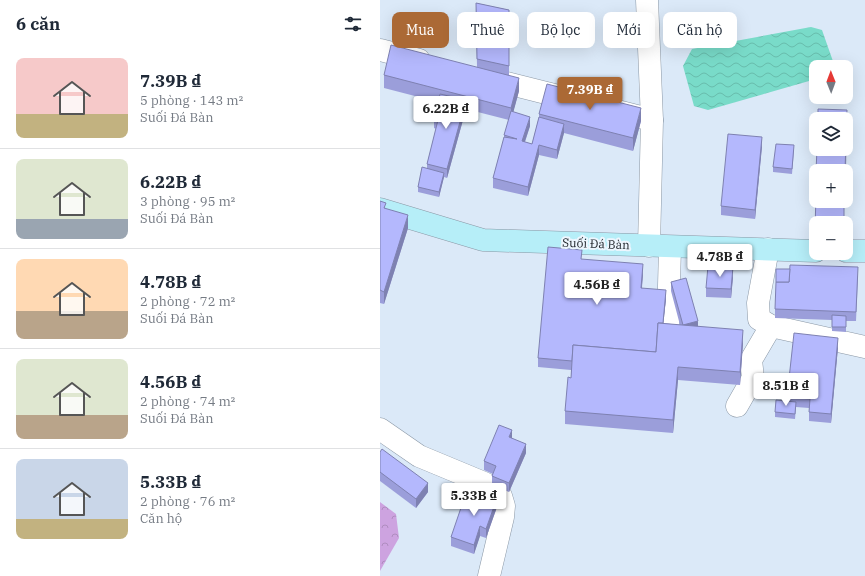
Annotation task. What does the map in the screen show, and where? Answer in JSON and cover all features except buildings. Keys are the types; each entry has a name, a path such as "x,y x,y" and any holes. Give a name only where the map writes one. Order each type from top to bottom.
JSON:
{"street":[{"path":"647,0 652,120 660,246 668,324"},
{"path":"380,50 440,66"},
{"path":"471,73 652,120"},
{"name":"Suối Đá Bàn","path":"380,209 483,240 809,251"},
{"path":"768,249 758,303 759,319 771,326 865,347"},
{"path":"853,251 865,251"},
{"path":"737,406 753,378 751,360 771,326"},
{"path":"380,429 419,456 484,483 495,489 501,496 504,506 503,517 489,576"}],"green space":[{"path":"380,502 396,514 399,538 380,571"}],"water":[{"path":"811,27 822,30 833,60 809,60 809,81 708,110 694,106 683,66 692,49 737,48 737,41"}]}
